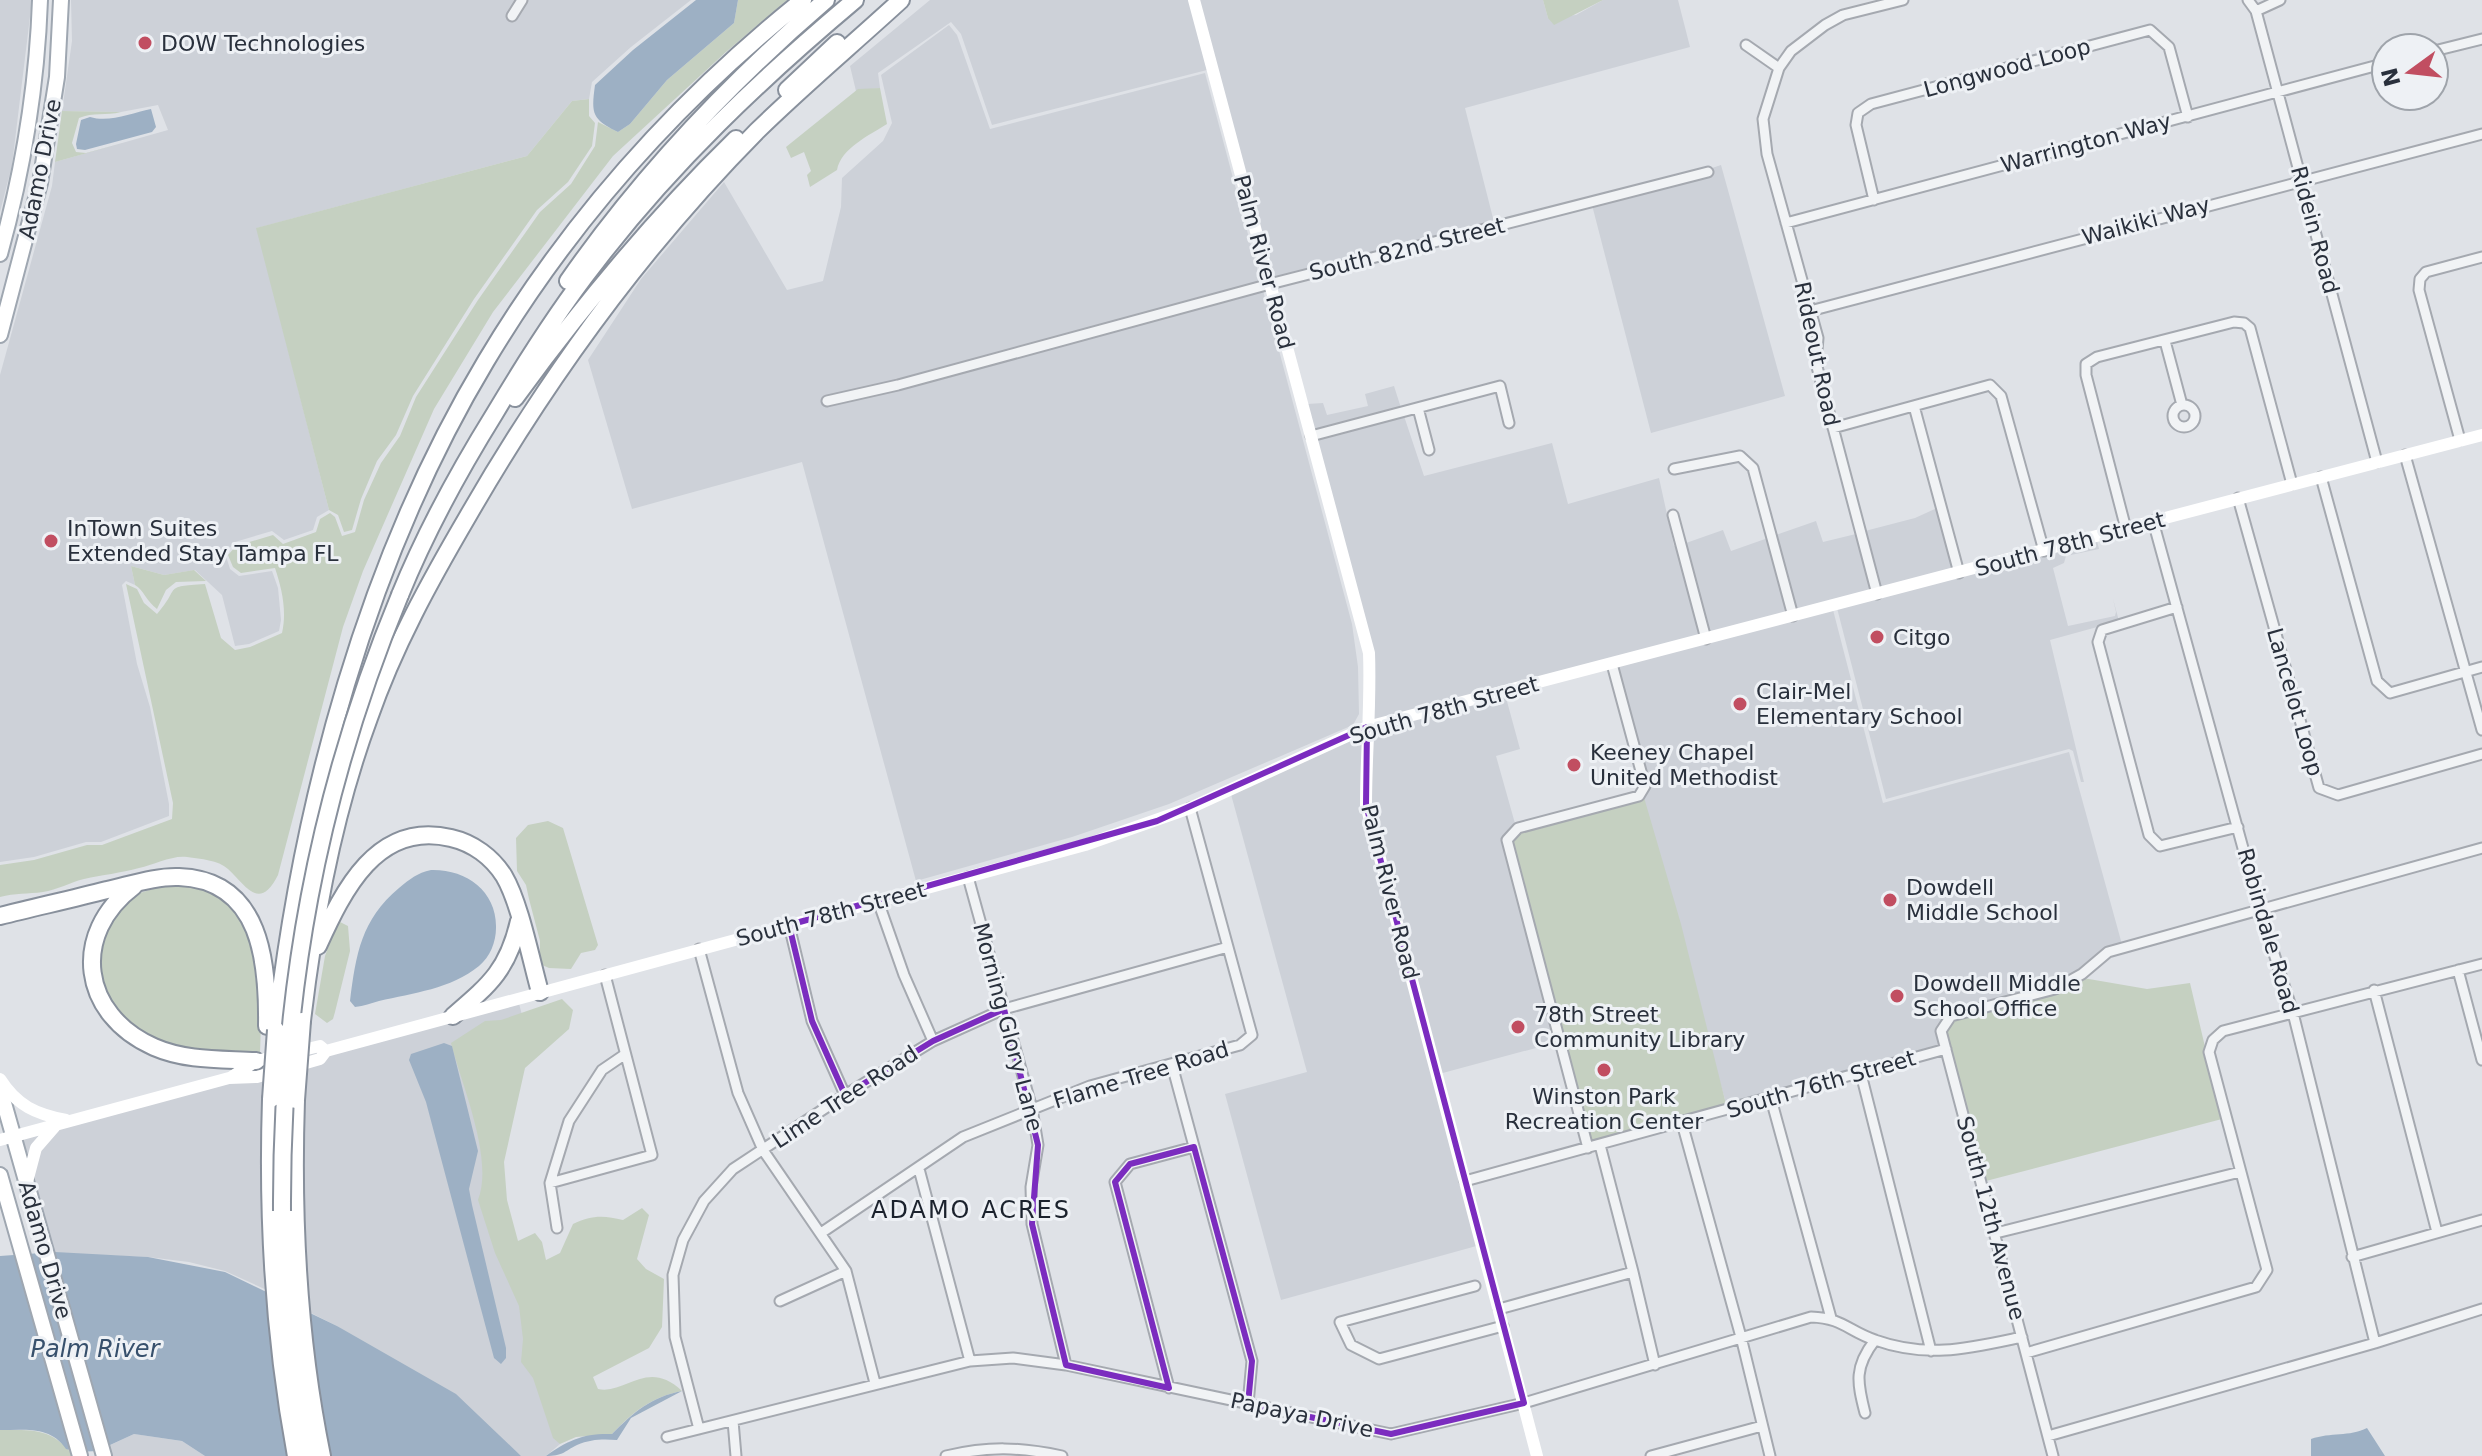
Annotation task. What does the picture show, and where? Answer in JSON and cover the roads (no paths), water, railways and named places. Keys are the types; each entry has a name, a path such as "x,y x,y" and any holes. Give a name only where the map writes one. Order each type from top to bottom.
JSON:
{"highway":[{"path":"272,1031 291,916 329,750 370,615 427,472 501,336 594,205 680,110 746,47 803,0"},
{"path":"438,511 451,469 504,377 614,216 722,95 826,0"},
{"path":"309,1456 294,1361 283,1238 282,1131 290,1017 304,917 325,820 356,712 400,595 438,511 541,337 624,226 729,112 855,0"},
{"path":"455,479 466,471 526,383 614,269 718,157 804,73 887,0"},
{"path":"322,1456 305,1345 295,1224 296,1100 309,966 335,831 373,705 414,611 487,483 571,355 645,257 700,193 758,131 901,0"},
{"path":"309,966 335,907 358,874 386,848 410,837 427,835 453,838 483,852 505,878 540,992"},
{"path":"0,916 168,877 189,878 217,887 236,900 250,920 261,946 268,982 272,1031 271,1251 278,1338 296,1456"},
{"path":"138,884 110,909 96,935 92,970 103,1006 123,1029 161,1050 196,1058 256,1061"},
{"path":"453,1016 502,968 512,949 519,919"}],"main road":[{"name":"Adamo Drive","path":"0,254 26,144 36,74 40,0"},
{"name":"Adamo Drive","path":"1,329 33,218 45,160 57,77 61,0"},
{"name":"Adamo Drive","path":"0,1089 6,1138 26,1185 104,1456"},
{"name":"Adamo Drive","path":"0,1175 80,1456"}],"street":[{"path":"512,16 522,0"},
{"name":"Palm River Road","path":"1194,0 1369,653 1371,706 1367,727 1366,805 1537,1456"},
{"path":"1746,45 1779,68 1791,51 1843,15 1903,0"},
{"name":"Ridein Road","path":"2248,0 2256,11 2377,462"},
{"path":"2256,11 2280,0"},
{"name":"Longwood Loop","path":"1874,200 1856,125 1858,113 1871,104 2150,30 2169,47 2188,117"},
{"path":"2450,47 2482,39"},
{"name":"Warrington Way","path":"1786,223 2370,67"},
{"name":"Rideout Road","path":"1779,68 1763,119 1767,154 1818,338 1816,363 1877,594"},
{"name":"Waikiki Way","path":"1810,311 2482,134"},
{"name":"South 82nd Street","path":"827,401 1708,172"},
{"path":"2460,440 2419,290 2420,279 2426,272 2482,257"},
{"path":"2126,529 2086,375 2086,364 2097,357 2234,322 2244,323 2250,328 2292,484"},
{"path":"2165,341 2182,405"},
{"path":"1833,428 1990,385 2001,396 2044,551"},
{"path":"1311,436 1500,386 1509,423"},
{"path":"1914,406 1959,573"},
{"path":"1418,408 1429,450"},
{"name":"South 78th Street","path":"6,1138 229,1078 257,1077 320,1059 326,1051 1085,845 1190,808 1367,727 2482,435"},
{"path":"2405,455 2482,730"},
{"path":"1674,469 1740,456 1753,468 1793,616"},
{"path":"2321,477 2377,681 2390,693 2482,667"},
{"name":"Lancelot Loop","path":"2238,498 2319,788 2338,795 2482,754"},
{"path":"1673,515 1706,639"},
{"name":"Robindale Road","path":"2153,521 2260,910 2293,1013 2375,1343"},
{"path":"2177,607 2102,630 2098,642 2149,835 2160,846 2238,827"},
{"path":"1588,1148 1507,840 1518,828 1639,796 1645,786 1612,664"},
{"path":"1190,808 1228,947"},
{"name":"South 12th Avenue","path":"2053,1456 1941,1031 1951,1016 2055,989 2082,974 2108,952 2482,848"},
{"name":"Morning Glory Lane","path":"968,877 1032,1109 1038,1145 1031,1187 1032,1224 1066,1365"},
{"path":"878,901 904,975 933,1041"},
{"path":"789,925 812,1021 845,1095"},
{"name":"Lime Tree Road","path":"699,1429 675,1337 673,1275 683,1240 704,1201 733,1169 933,1041 1004,1009 1228,947"},
{"name":"Flame Tree Road","path":"821,1233 963,1137 1090,1086 1240,1045 1252,1035 1228,947"},
{"path":"699,949 738,1093 763,1150 846,1271 875,1383"},
{"path":"2026,1353 2256,1287 2267,1270 2209,1052 2213,1040 2223,1031 2482,964"},
{"path":"2458,970 2482,1060"},
{"path":"550,1183 652,1155 605,975"},
{"path":"2374,990 2437,1232"},
{"name":"South 78th Street","path":"229,1078 256,1061 320,1046 326,1051"},
{"name":"South 76th Street","path":"1465,1181 1946,1049"},
{"path":"557,1228 550,1183 569,1121 602,1070 624,1055"},
{"path":"1172,1065 1252,1361 1248,1404"},
{"path":"1861,1074 1931,1351"},
{"path":"0,1079 15,1100 27,1109 63,1123 36,1148 26,1185"},
{"path":"1771,1099 1831,1318 1875,1340 1931,1351 1965,1350 2022,1337"},
{"path":"1682,1123 1770,1456"},
{"path":"1600,1145 1655,1365"},
{"path":"1169,1388 1115,1182 1130,1164 1194,1147"},
{"path":"919,1169 970,1361"},
{"path":"1996,1233 2240,1172"},
{"path":"2352,1257 2482,1220"},
{"path":"780,1301 846,1271"},
{"path":"1499,1309 1633,1272"},
{"path":"1475,1286 1340,1322 1351,1345 1379,1359 1503,1326"},
{"path":"2048,1436 2375,1343 2482,1309"},
{"name":"Papaya Drive","path":"667,1437 970,1361 1013,1358 1066,1365 1391,1434 1524,1403 1811,1317 1831,1318"},
{"path":"1865,1413 1858,1385 1861,1358 1875,1340"},
{"path":"733,1421 736,1456"},
{"path":"1651,1456 1762,1426"},
{"path":"946,1456 980,1448 1062,1456"}],"water":[{"path":"696,0 738,0 734,23 667,80 630,124 618,132 603,123 595,114 595,85"},
{"path":"151,109 156,127 152,132 85,150 77,149 81,120 90,117 113,118"},
{"path":"431,870 456,873 485,893 495,915 496,928 489,954 468,974 444,985 355,1007 350,1001 355,968 368,925 399,888 410,879"},
{"path":"444,1043 452,1046 478,1151 469,1189 506,1348 506,1358 501,1364 494,1358 426,1102 409,1060 411,1054"},
{"name":"Palm River","path":"55,1252 148,1257 225,1272 337,1326 456,1394 521,1456 205,1456 182,1441 134,1434 97,1451 78,1452 66,1449 53,1436 45,1433 0,1430 0,1256"},
{"path":"682,1391 631,1418 617,1440 587,1442 560,1454 546,1456 577,1439 612,1434 644,1406"},
{"path":"2367,1428 2385,1456 2311,1456 2311,1439"}],"place":[{"name":"DOW Technologies","path":"145,43"},
{"name":"InTown Suites Extended Stay Tampa FL","path":"51,541"},
{"name":"Citgo","path":"1877,637"},
{"name":"Clair-Mel Elementary School","path":"1740,704"},
{"name":"Keeney Chapel United Methodist","path":"1574,765"},
{"name":"Dowdell Middle School","path":"1890,900"},
{"name":"Dowdell Middle School Office","path":"1897,996"},
{"name":"78th Street Community Library","path":"1518,1027"},
{"name":"Winston Park Recreation Center","path":"1604,1070"}],"district":[{"name":"ADAMO ACRES","path":"971,1210"}]}
